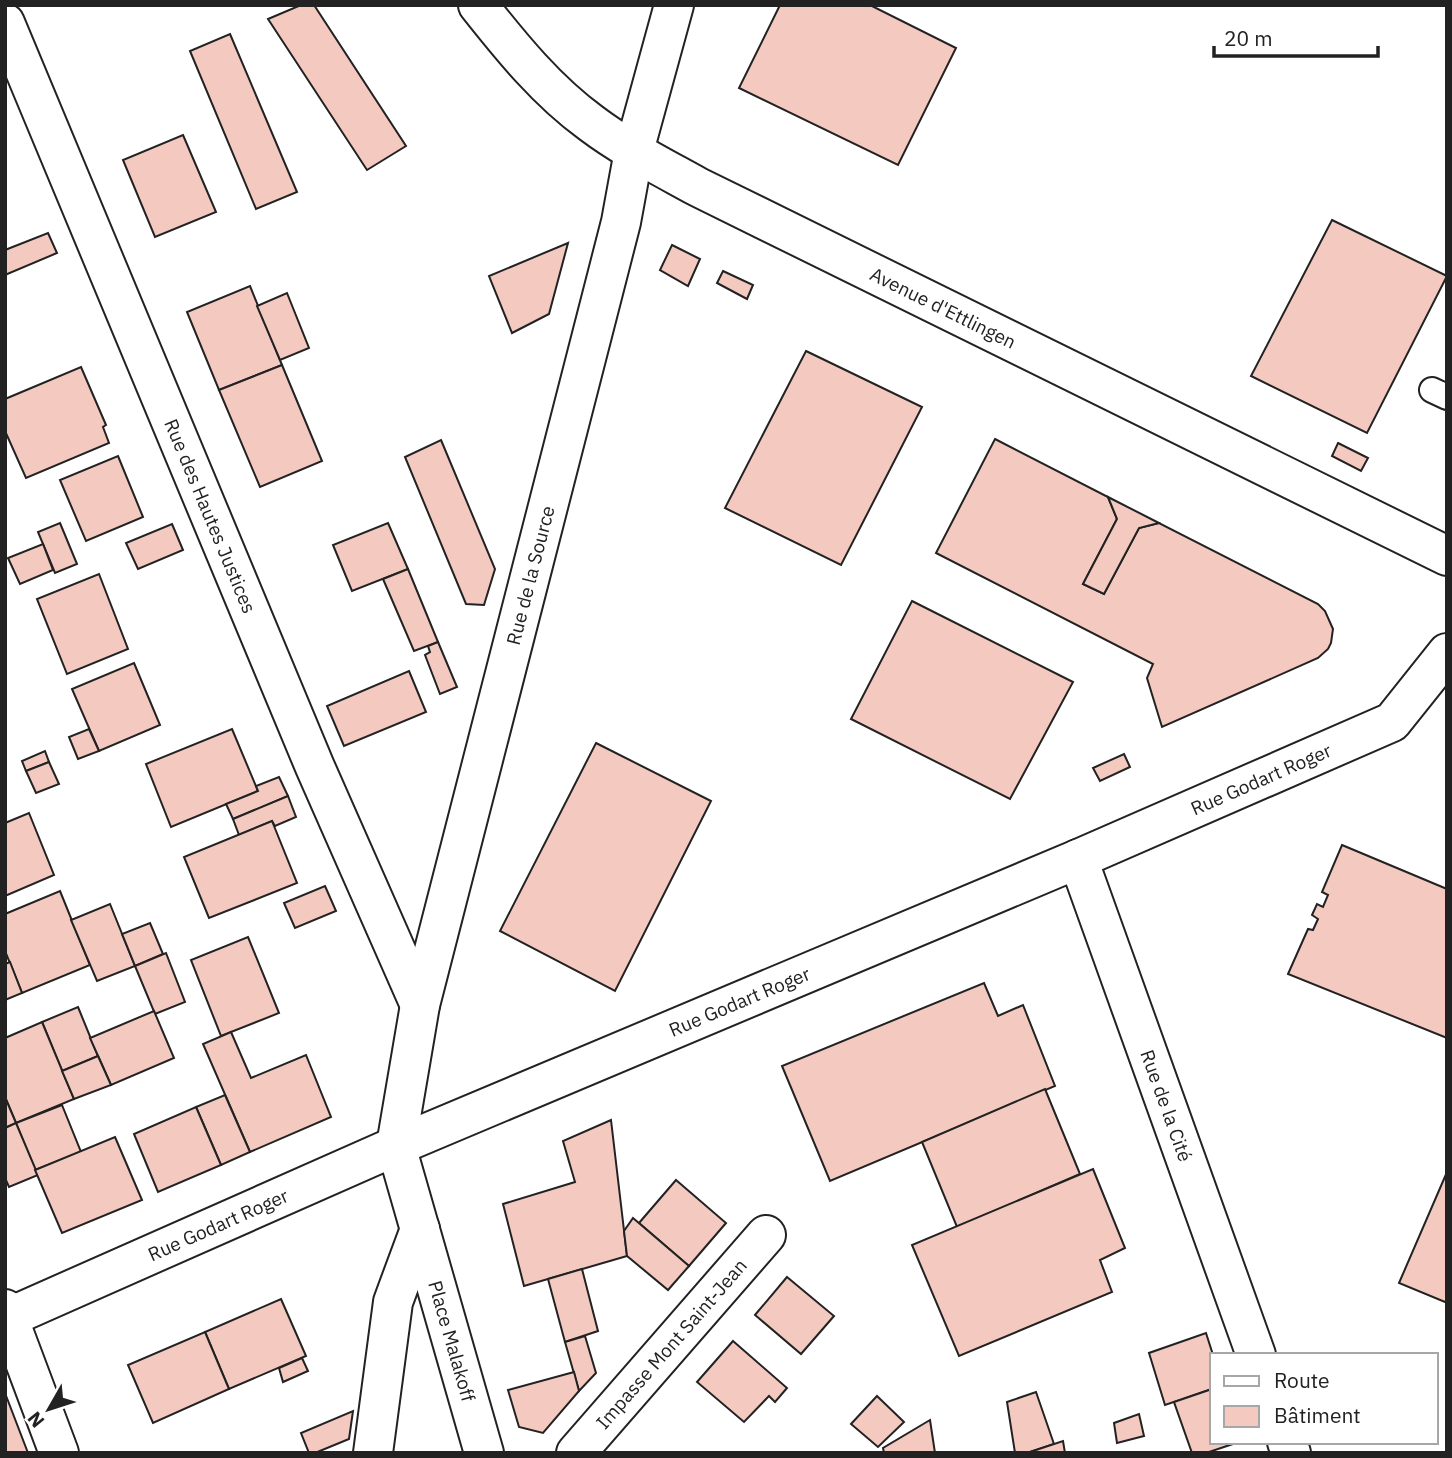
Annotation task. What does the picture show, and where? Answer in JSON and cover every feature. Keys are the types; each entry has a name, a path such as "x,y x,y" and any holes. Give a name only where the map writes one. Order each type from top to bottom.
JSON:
{"street":[{"name":"Avenue d'Ettlingen","path":"478,5 546,85 591,123 634,151 711,194 1447,556"},
{"name":"Rue de la Source","path":"396,1146 420,1005 621,222 634,151 674,5"},
{"name":"Rue des Hautes Justices","path":"5,23 314,767 420,1005"},
{"name":"Rue Godart Roger","path":"6,1315 396,1146 1078,859 1392,722 1447,653"},
{"name":"Rue de la Cité","path":"1078,859 1255,1353"},
{"name":"Place Malakoff","path":"396,1146 484,1453"},
{"name":"Place Malakoff","path":"373,1453 393,1302 420,1229"},
{"name":"Impasse Mont Saint-Jean","path":"576,1453 766,1235"},
{"path":"6,1315 60,1453"}],"building":[{"path":"301,5 314,5 406,146 367,170 268,19"},
{"path":"780,5 870,5 956,48 898,165 739,88"},
{"path":"230,34 297,192 256,209 190,51"},
{"path":"183,135 216,212 155,237 123,160"},
{"path":"1332,220 1447,276 1367,433 1251,376"},
{"path":"48,233 57,253 5,275 5,250"},
{"path":"568,243 549,314 512,333 489,276"},
{"path":"672,245 700,259 688,286 660,270"},
{"path":"723,271 753,285 747,299 717,283"},
{"path":"250,286 282,365 219,390 187,312"},
{"path":"287,293 309,348 280,360 257,306"},
{"path":"806,351 922,407 841,565 725,508"},
{"path":"282,365 322,461 260,487 219,390"},
{"path":"81,367 106,425 103,427 109,443 26,478 5,431 5,399"},
{"path":"995,439 1108,497 1117,519 1083,584 1104,594 1139,528 1159,523 1318,604 1325,611 1333,629 1328,649 1318,658 1162,727 1147,678 1153,664 936,553"},
{"path":"441,440 495,569 484,605 466,604 405,457"},
{"path":"1338,443 1368,458 1361,471 1332,456"},
{"path":"118,456 143,517 86,541 60,480"},
{"path":"1108,497 1159,523 1139,528 1104,594 1083,584 1117,519"},
{"path":"60,523 77,564 55,573 38,532"},
{"path":"388,523 408,569 352,591 333,545"},
{"path":"172,524 183,550 138,569 126,543"},
{"path":"43,544 53,570 20,584 8,558"},
{"path":"408,569 438,642 414,651 383,579"},
{"path":"99,574 128,649 67,674 37,599"},
{"path":"912,601 1073,682 1010,799 851,719"},
{"path":"438,642 457,687 440,694 425,655 430,652 428,646"},
{"path":"134,663 160,725 99,751 72,689"},
{"path":"409,671 426,712 344,746 327,706"},
{"path":"89,729 99,751 78,759 69,737"},
{"path":"232,729 258,791 171,827 146,764"},
{"path":"596,743 711,801 615,991 500,931"},
{"path":"45,751 49,762 26,771 22,761"},
{"path":"1124,754 1130,767 1100,781 1093,768"},
{"path":"49,762 59,784 36,793 26,771"},
{"path":"279,777 288,796 233,819 226,804 258,791 256,786"},
{"path":"288,796 296,817 275,826 272,821 239,835 233,819"},
{"path":"29,813 54,875 5,896 5,823"},
{"path":"272,821 297,883 209,918 184,857"},
{"path":"1342,845 1447,889 1447,1038 1288,974 1308,929 1313,930 1318,919 1312,915 1317,904 1323,907 1328,895 1322,892"},
{"path":"325,886 336,911 295,928 284,903"},
{"path":"60,891 90,965 22,993 5,951 5,914"},
{"path":"110,904 135,966 97,981 71,920"},
{"path":"150,923 163,954 135,966 122,934"},
{"path":"248,937 279,1013 221,1036 191,960"},
{"path":"166,953 185,1002 155,1014 135,966"},
{"path":"10,962 22,993 5,1000 5,964"},
{"path":"984,983 998,1016 1023,1005 1055,1086 830,1181 782,1066"},
{"path":"78,1007 98,1056 62,1071 42,1022"},
{"path":"154,1011 174,1058 111,1085 90,1038"},
{"path":"42,1022 74,1099 16,1123 5,1097 5,1038"},
{"path":"231,1032 251,1078 306,1055 331,1117 250,1152 203,1044"},
{"path":"98,1056 111,1085 74,1099 62,1071"},
{"path":"1045,1089 1080,1174 957,1227 922,1142"},
{"path":"225,1095 250,1152 221,1165 196,1107"},
{"path":"5,1097 16,1123 5,1128"},
{"path":"62,1105 81,1152 35,1170 16,1123"},
{"path":"196,1107 221,1165 158,1192 134,1134"},
{"path":"611,1120 627,1256 524,1286 503,1204 575,1182 563,1141"},
{"path":"16,1123 38,1175 9,1187 5,1178 5,1128"},
{"path":"115,1137 142,1200 62,1233 35,1170"},
{"path":"1093,1169 1125,1248 1100,1260 1112,1292 959,1356 912,1245"},
{"path":"1447,1172 1447,1299 1445,1302 1399,1283"},
{"path":"676,1180 726,1223 689,1266 639,1223"},
{"path":"633,1218 689,1266 668,1290 627,1256 624,1231"},
{"path":"582,1269 598,1331 565,1342 548,1279"},
{"path":"787,1277 834,1316 801,1354 755,1315"},
{"path":"281,1299 306,1356 229,1389 205,1332"},
{"path":"205,1332 229,1389 153,1423 128,1365"},
{"path":"1206,1333 1212,1353 1210,1353 1210,1390 1165,1405 1149,1353"},
{"path":"585,1336 596,1373 579,1391 565,1342"},
{"path":"733,1341 787,1388 775,1402 769,1396 744,1422 697,1382"},
{"path":"302,1358 308,1371 283,1382 279,1368"},
{"path":"574,1372 579,1391 543,1433 519,1427 508,1390"},
{"path":"1210,1390 1210,1444 1233,1444 1206,1453 1192,1453 1174,1402"},
{"path":"1036,1392 1054,1444 1027,1453 1015,1453 1007,1402"},
{"path":"5,1393 28,1453 5,1453"},
{"path":"877,1396 904,1422 878,1447 851,1424"},
{"path":"353,1411 349,1439 309,1453 301,1433"},
{"path":"1139,1414 1144,1436 1117,1443 1114,1423"},
{"path":"930,1420 935,1453 884,1453 883,1448"},
{"path":"1063,1441 1065,1453 1027,1453"}]}
